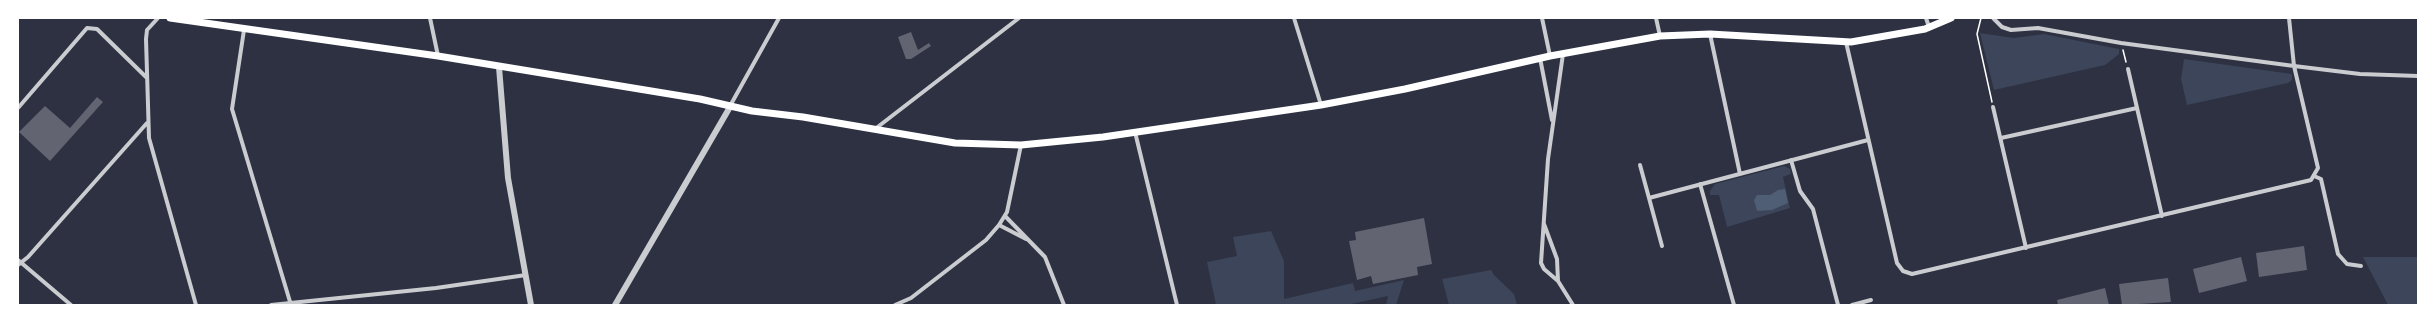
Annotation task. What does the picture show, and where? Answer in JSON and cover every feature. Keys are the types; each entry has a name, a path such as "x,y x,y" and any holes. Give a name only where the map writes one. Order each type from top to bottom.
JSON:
{"main road":[{"path":"170,18 244,30 438,56 700,99 730,107 955,143 1021,145 1057,143 1321,105 1424,85 1540,58 1660,36 1710,34 1846,42 1871,40 1929,27 1951,18"}],"street":[{"path":"158,18 147,30 147,123 149,138 196,305"},
{"path":"430,18 438,56"},
{"path":"615,305 730,107 779,18"},
{"path":"874,129 1019,18"},
{"path":"1294,18 1321,105"},
{"path":"1542,18 1550,56"},
{"path":"1656,18 1660,36"},
{"path":"1926,18 1929,27"},
{"path":"1994,18 2002,26 2011,30 2038,28 2121,43 2294,66 2360,74 2418,76"},
{"path":"1846,42 1897,263 1903,271 1912,274 2306,182 2314,176 2318,168 2294,66 2290,18"},
{"path":"18,108 82,31 87,28 97,29 146,77"},
{"path":"244,30 232,109 291,304"},
{"path":"1710,34 1740,174"},
{"path":"1563,54 1548,159 1541,263 1544,269 1558,281 1572,305"},
{"path":"1540,58 1553,125"},
{"path":"499,67 508,178 531,305"},
{"path":"2128,69 2162,216"},
{"path":"1993,107 2026,248"},
{"path":"2000,138 2137,108"},
{"path":"71,305 19,263 147,123"},
{"path":"1135,132 1177,305"},
{"path":"1649,198 1868,140"},
{"path":"895,305 911,298 986,240 999,225 1006,216 1021,145"},
{"path":"1791,160 1800,191 1813,209 1838,305"},
{"path":"1640,165 1662,246"},
{"path":"2314,176 2321,179 2338,254 2347,264 2361,266"},
{"path":"1700,184 1734,305"},
{"path":"1006,216 1045,257 1064,305"},
{"path":"1544,224 1557,259 1558,281"},
{"path":"999,225 1028,240"},
{"path":"271,305 436,288 526,275"},
{"path":"1852,305 1871,300"}],"path":[{"path":"1981,18 1976,34 1990,94"},
{"path":"2121,43 2126,64"}],"shaded area":[{"path":"1980,33 2014,38 2044,34 2119,49 2119,54 2105,65 1994,90"},
{"path":"2184,59 2292,74 2292,80 2288,83 2187,105 2181,79"},
{"path":"1784,166 1790,169 1791,174 1783,177 1790,208 1727,227 1719,195 1710,195 1710,191 1715,184"},
{"path":"1785,189 1788,203 1772,210 1757,211 1754,200 1757,195 1770,195 1778,190"},
{"path":"1271,231 1284,261 1284,299 1353,283 1355,291 1404,280 1396,305 1386,305 1388,296 1347,305 1216,305 1207,262 1237,256 1233,237"},
{"path":"2363,257 2418,257 2418,305 2388,305"},
{"path":"1491,270 1494,275 1514,294 1517,305 1449,305 1442,279"}],"building":[{"path":"911,32 918,50 929,43 931,46 911,59 906,59 898,37"},
{"path":"97,97 103,102 50,161 19,132 45,106 70,128"},
{"path":"1424,218 1432,264 1417,267 1418,275 1373,284 1371,276 1357,280 1349,241 1356,240 1355,232"},
{"path":"2304,246 2307,270 2259,277 2256,253"},
{"path":"2241,257 2247,281 2199,293 2193,269"},
{"path":"2168,278 2171,302 2122,305 2119,284"},
{"path":"2105,288 2109,305 2058,305 2057,300"}]}
